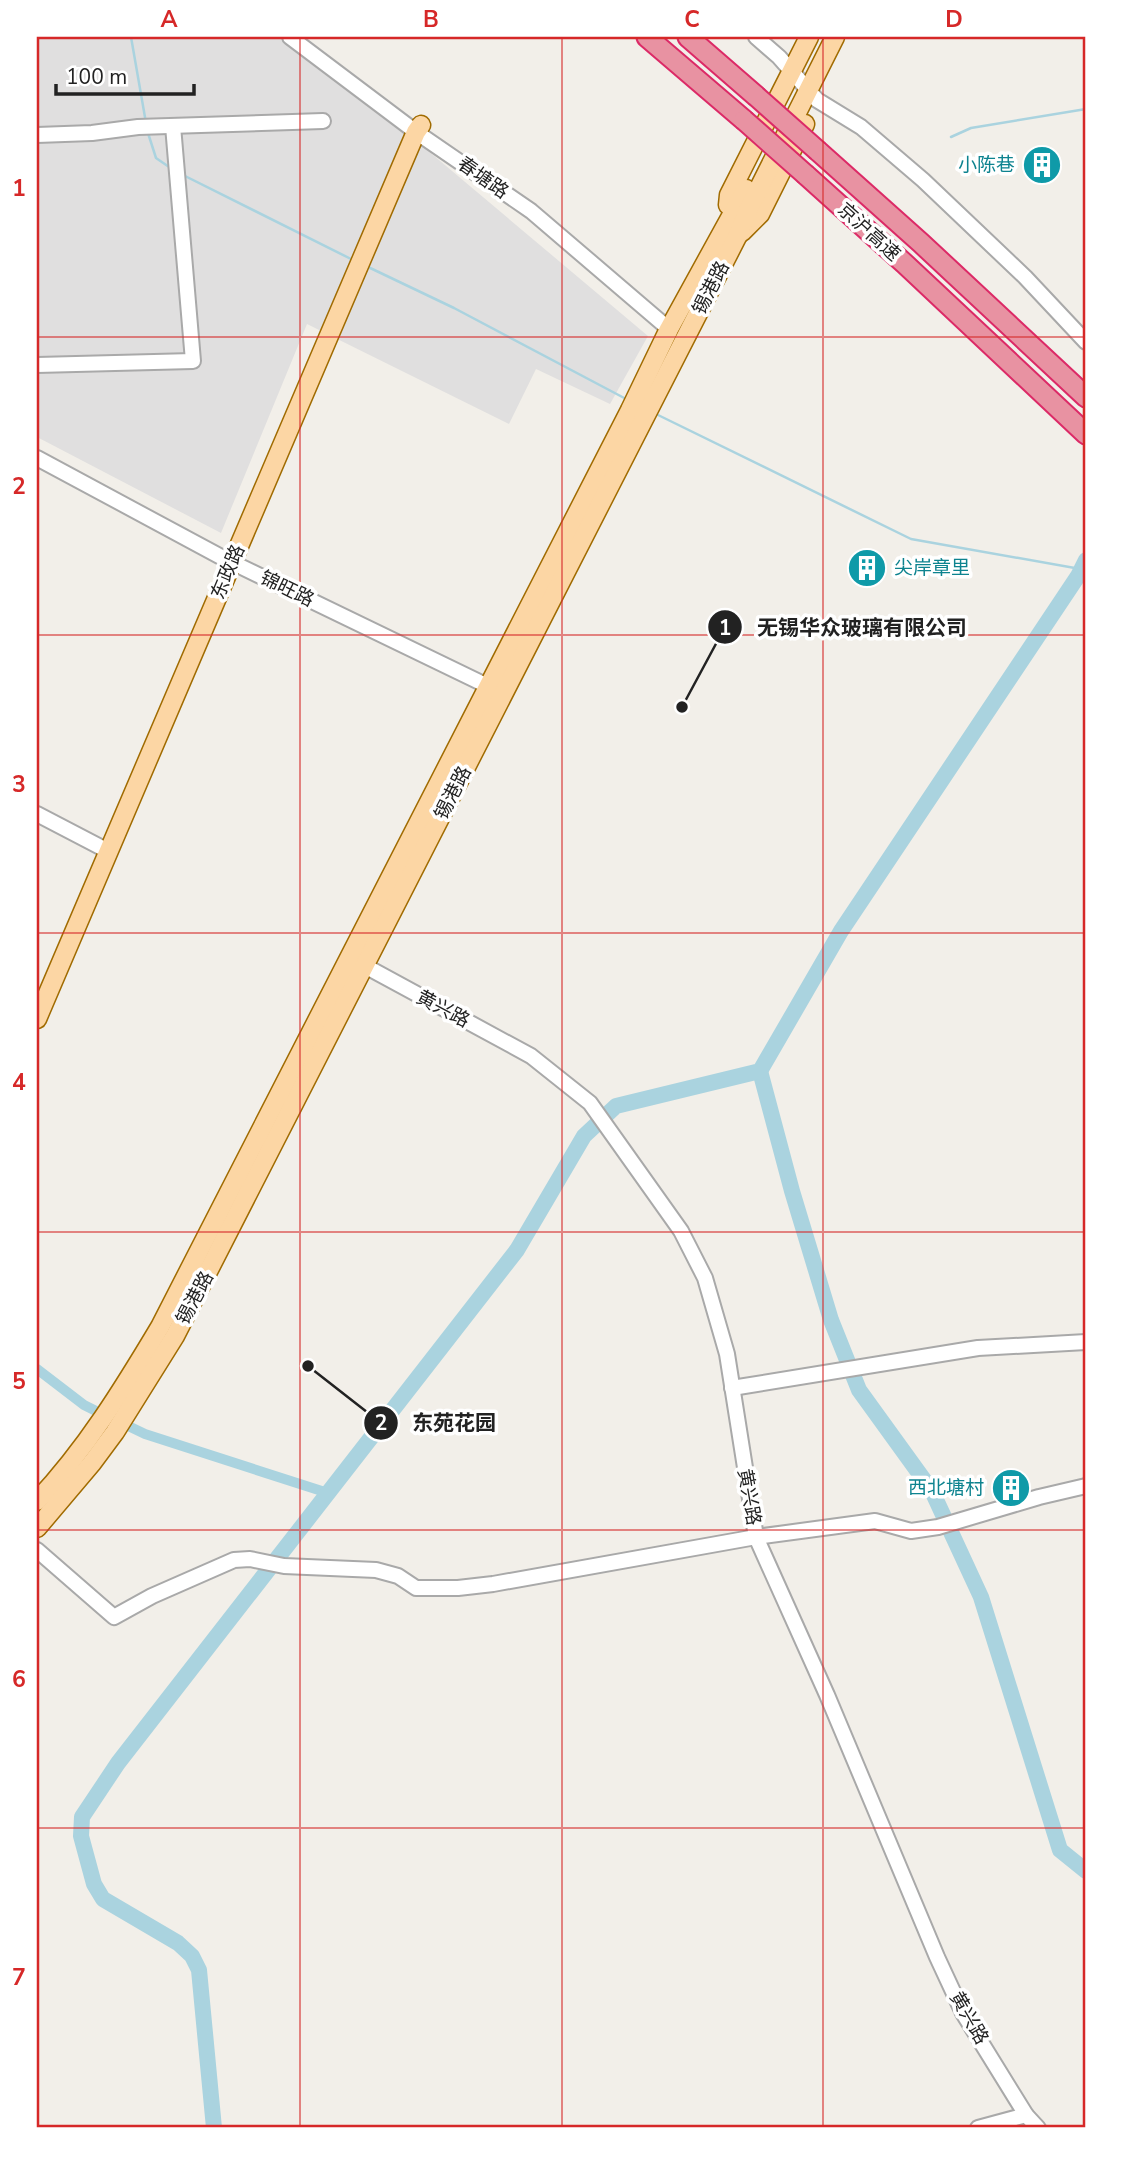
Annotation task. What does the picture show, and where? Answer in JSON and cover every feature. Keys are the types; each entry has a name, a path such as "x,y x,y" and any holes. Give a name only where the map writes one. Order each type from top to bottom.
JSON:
{"highway":[{"name":"京沪高速","path":"647,37 806,175 1086,434"},
{"name":"京沪高速","path":"688,37 921,243 1086,397"}],"main road":[{"path":"804,86 809,37"},
{"path":"730,233 760,214 823,37"},
{"path":"730,233 729,195 835,37"},
{"path":"804,86 848,37"},
{"name":"东政路","path":"37,1019 104,849 415,126"},
{"name":"锡港路","path":"641,406 671,325 730,233"},
{"name":"锡港路","path":"120,1411 179,1291 496,690 730,233"},
{"name":"锡港路","path":"37,1501 108,1427 195,1300 365,966 496,690"},
{"name":"东政路","path":"37,993 104,849"},
{"name":"锡港路","path":"37,1528 92,1463 108,1427"}],"street":[{"name":"春塘路","path":"290,37 415,126 536,204 671,325"},
{"name":"春塘路","path":"304,37 415,126"},
{"path":"756,37 804,86 861,127 923,180 1025,278 1086,342"},
{"path":"37,135 92,134 138,127 323,121"},
{"path":"37,365 193,361 173,126"},
{"name":"锦旺路","path":"37,458 227,560 496,690"},
{"path":"37,814 104,849"},
{"name":"黄兴路","path":"365,966 531,1056 590,1102 681,1231 705,1278 727,1354 755,1537 827,1695 963,2013 1026,2115 1038,2128"},
{"path":"732,1388 978,1348 1086,1342"},
{"path":"37,1550 114,1617 152,1596 234,1560 250,1559 284,1566 376,1570 398,1576 416,1588 458,1588 755,1537 875,1521 911,1531 938,1527 1086,1486"},
{"path":"978,2128 1026,2115"}],"shaded area":[{"path":"37,37 279,37 389,118 648,336 610,404 536,369 509,424 307,324 221,533 37,437"}],"waterway":[{"path":"131,37 146,123"},
{"path":"951,137 971,128 1086,109"},
{"path":"148,133 156,158 172,169"},
{"path":"181,174 353,260"},
{"path":"366,266 454,308 628,400"},
{"path":"656,414 911,539 1086,570"},
{"path":"214,2128 199,1970 192,1956 178,1943 103,1899 94,1884 81,1836 82,1817 118,1763 517,1250 584,1136 616,1106 760,1071 841,931 1078,576 1086,560"},
{"path":"760,1071 792,1191 831,1320 859,1390 932,1491 981,1597 1060,1850 1086,1871"},
{"path":"37,1369 84,1405 106,1416"},
{"path":"120,1422 145,1434 328,1493"}],"place":[{"name":"小陈巷","path":"1042,165"},
{"name":"尖岸章里","path":"867,568"},
{"name":"无锡华众玻璃有限公司","path":"682,707"},
{"name":"东苑花园","path":"308,1366"},
{"name":"西北塘村","path":"1011,1488"}]}
